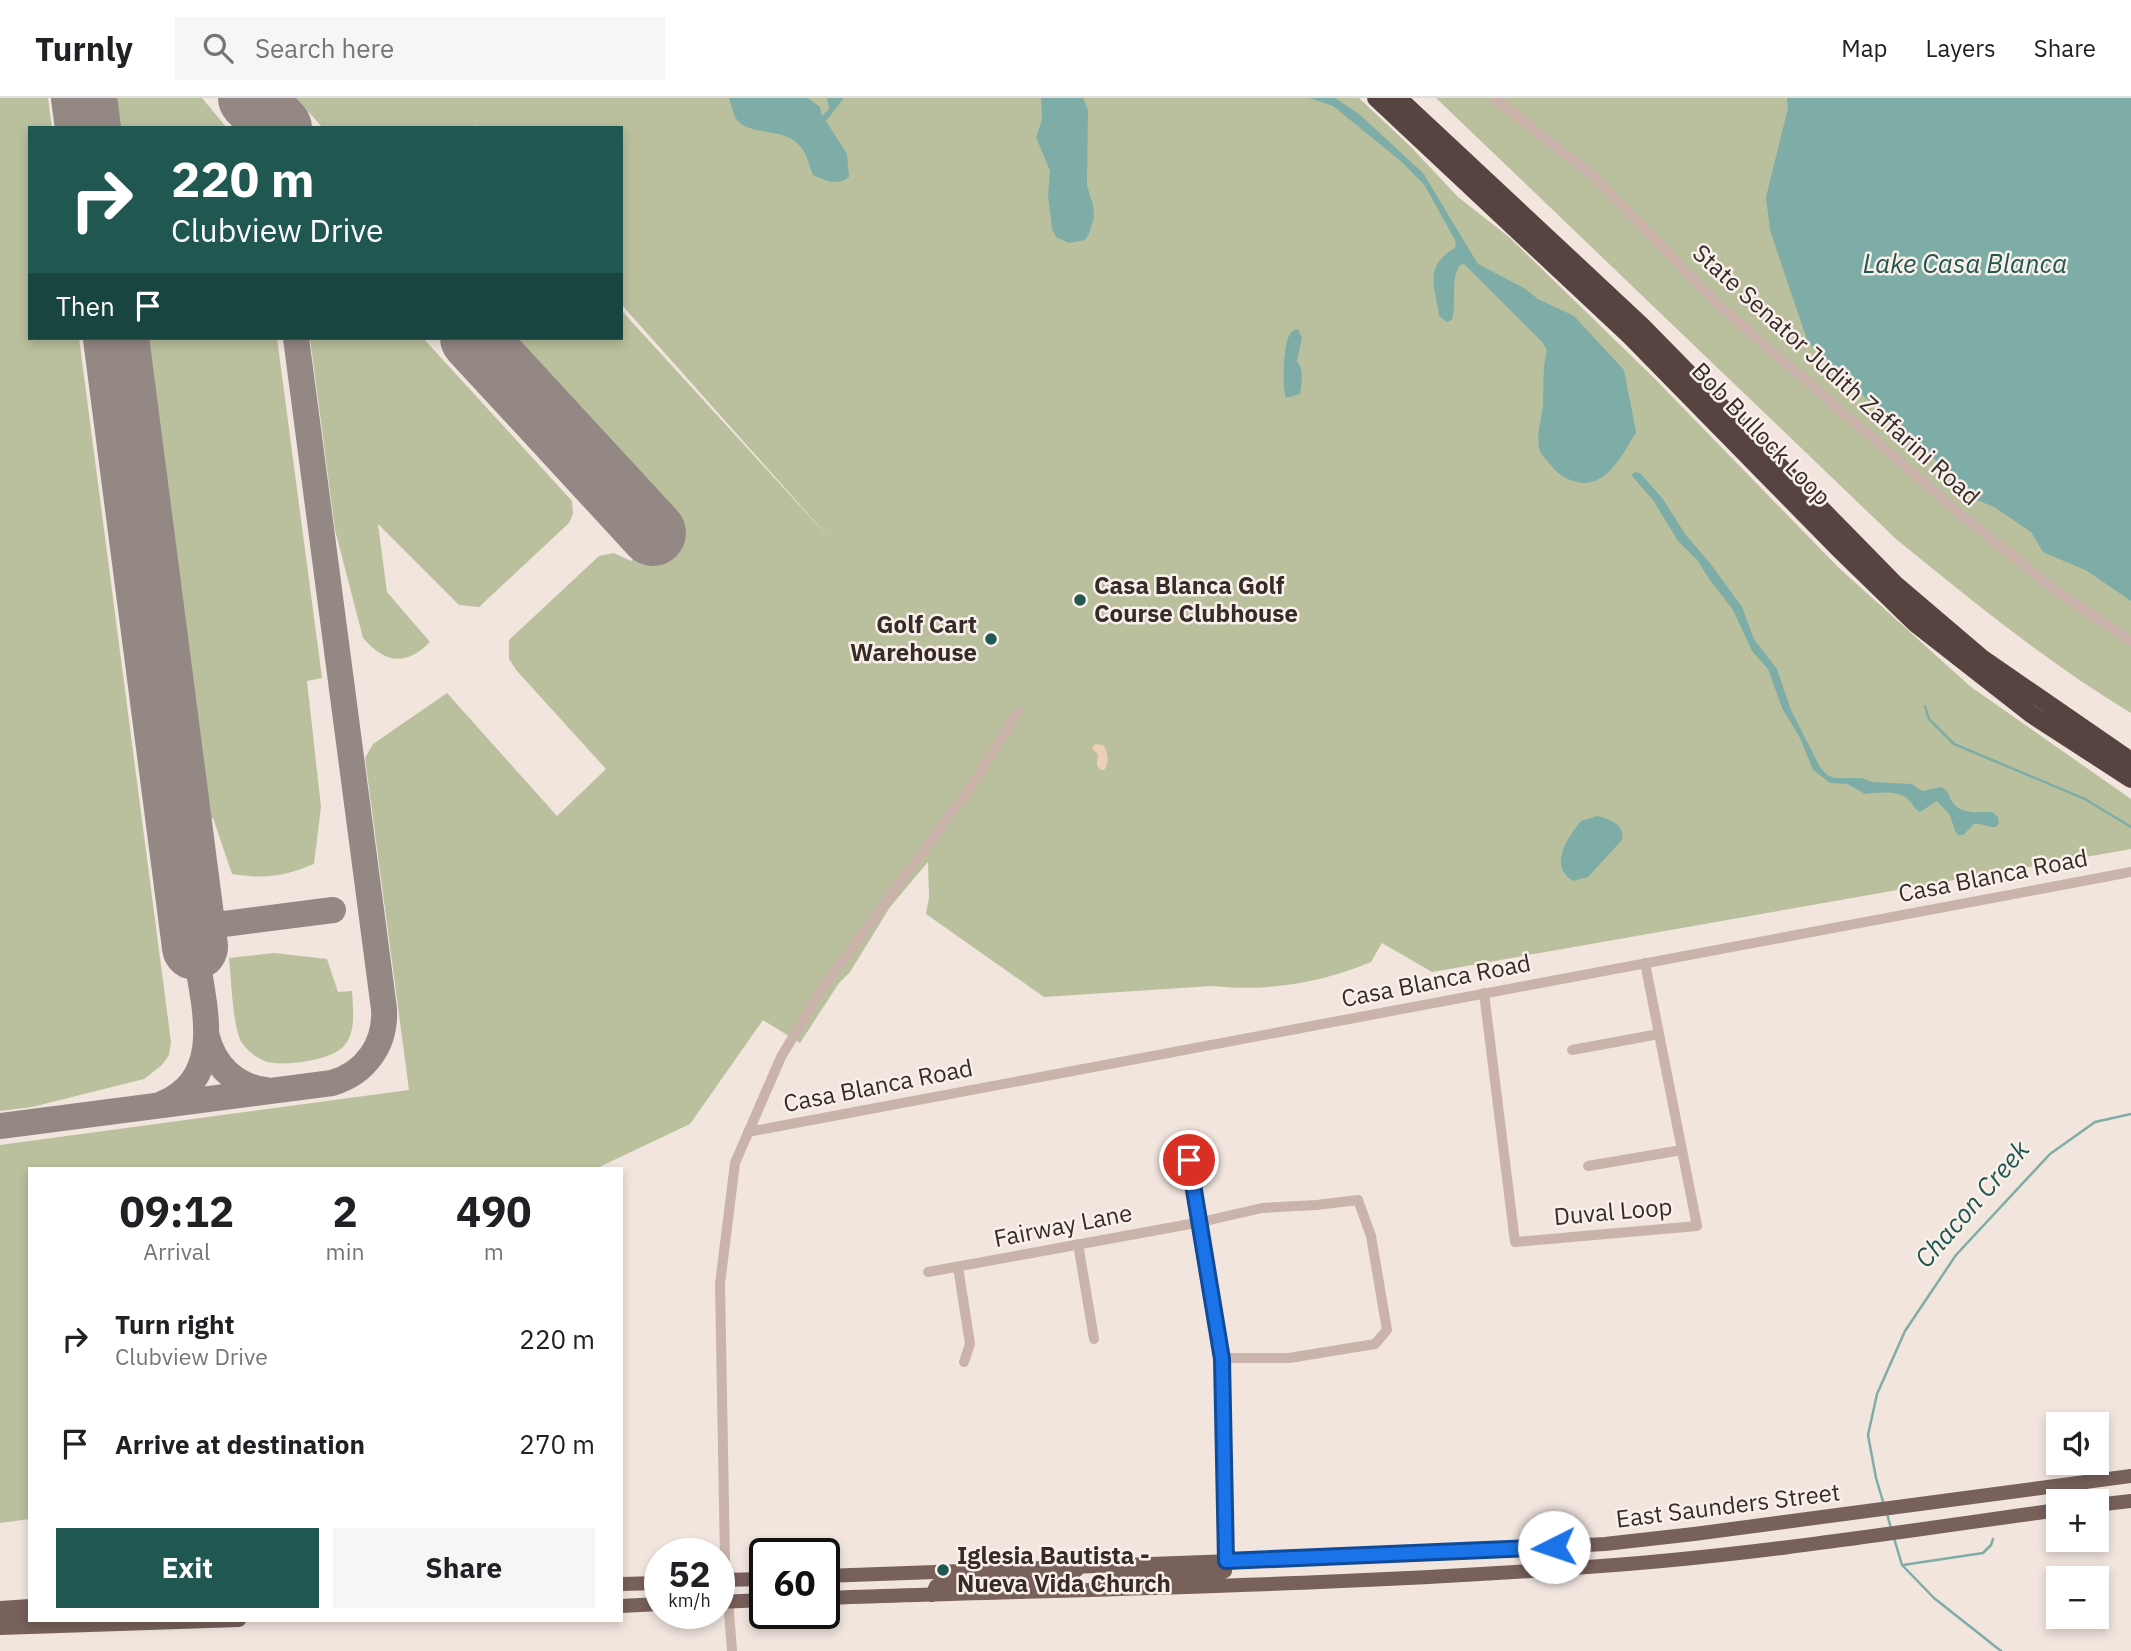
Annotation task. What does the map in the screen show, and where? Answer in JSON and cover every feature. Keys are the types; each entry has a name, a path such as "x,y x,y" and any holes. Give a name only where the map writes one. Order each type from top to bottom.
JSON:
{"highway":[{"name":"Bob Bullock Loop","path":"1376,98 1630,336 1916,624 2031,714 2131,779"},
{"name":"Bob Bullock Loop","path":"1398,98 1632,316 1895,584 1983,659 2131,761"}],"main road":[{"name":"East Saunders Street","path":"840,1575 1456,1553 1592,1545 2131,1476"},
{"path":"2078,1483 2079,1489"},
{"path":"2109,1504 2131,1501"},
{"name":"East Saunders Street","path":"840,1598 1541,1571 1657,1561 2046,1512"},
{"path":"1078,1590 1112,1578 1221,1573 1225,1571 1226,1561"},
{"path":"932,1595 936,1586 943,1583 1068,1576 1081,1567"},
{"path":"623,1584 644,1583"},
{"path":"623,1606 644,1605"},
{"path":"0,1608 28,1606"},
{"path":"0,1618 28,1617"},
{"path":"0,1628 179,1622"}],"street":[{"name":"State Senator Judith Zaffarini Road","path":"1494,98 1592,174 1722,309 1965,518 2055,590 2131,641"},
{"name":"Casa Blanca Road","path":"725,1538 720,1283 735,1163 781,1057 822,989 972,785 1018,712"},
{"name":"Casa Blanca Road","path":"748,1132 2131,872"},
{"name":"Duval Loop","path":"1483,993 1515,1241 1697,1226 1645,963"},
{"path":"1573,1050 1659,1034"},
{"path":"1588,1166 1682,1150"},
{"path":"1189,1160 1222,1359 1226,1561"},
{"name":"Fairway Lane","path":"928,1272 1201,1222 1262,1208 1358,1200 1371,1236 1387,1330 1375,1344 1289,1358 1222,1359"},
{"path":"1078,1244 1094,1339"},
{"path":"958,1267 970,1344 964,1362"},
{"name":"Casa Blanca Road","path":"728,1629 732,1651"}],"green space":[{"path":"0,98 48,98 52,126 28,126 28,340 79,340 171,1042 169,1055 162,1065 144,1079 32,1107 0,1111"},
{"path":"115,98 202,98 225,126 119,126"},
{"path":"296,98 1359,98 1411,147 1458,197 1509,237 1652,376 1839,568 1971,687 2131,799 2131,849 1432,972 1382,943 1371,962 1333,975 1293,984 1253,988 1212,986 1044,997 926,914 929,897 928,862 890,907 850,972 839,983 800,1043 763,1020 690,1124 599,1167 28,1167 28,1519 0,1523 0,1145 409,1090 365,758 373,744 447,693 557,816 606,769 517,671 509,659 509,640 599,556 614,553 631,561 679,516 518,340 623,340 623,312 833,542 623,306 623,126 321,126"},
{"path":"1436,98 2131,98 2131,713 2040,652 1896,539"},
{"path":"147,340 277,340 322,678 307,681 321,807 314,864 274,876 232,874 213,818 210,818"},
{"path":"310,340 425,340 572,501 573,514 569,523 479,607 459,605 378,524 387,592 430,642 404,658 387,657 363,638 335,530"},
{"path":"274,953 327,959 338,992 352,991 352,1029 342,1048 328,1056 309,1061 273,1063 256,1056 242,1043 234,1016 229,958"}],"sand":[{"path":"1095,744 1103,745 1106,751 1108,761 1104,770 1100,770 1097,765 1098,754 1092,749"}],"water":[{"path":"729,98 808,98 820,107 822,116 829,109 827,98 844,98 826,121 847,154 849,177 836,182 813,175 799,145 779,134 755,130 741,124 734,115"},
{"path":"1041,98 1083,98 1088,110 1087,185 1094,217 1085,240 1069,243 1056,237 1052,229 1048,195 1050,171 1036,137 1042,120"},
{"path":"1309,98 1335,98 1359,114 1423,173 1478,264 1524,288 1538,299 1574,316 1624,370 1636,432 1619,460 1604,476 1584,483 1573,481 1557,472 1542,454 1538,437 1547,350 1464,264 1460,265 1455,277 1452,320 1447,322 1439,316 1434,285 1435,269 1438,262 1455,248 1456,242 1425,186 1403,163 1333,106"},
{"name":"Lake Casa Blanca","path":"1787,98 2131,98 2131,601 2087,571 2043,552 2031,532 1994,507 1977,500 1902,428 1830,368 1807,340 1770,230 1766,197 1788,108"},
{"path":"1298,329 1302,338 1297,361 1302,372 1300,394 1286,398 1285,349 1292,331"},
{"path":"1640,473 1663,499 1685,534 1742,607 1754,639 1777,669 1791,710 1820,767 1827,775 1835,778 1862,778 1872,782 1912,784 1922,791 1941,787 1959,808 1969,812 1992,812 1998,817 1999,823 1996,827 1974,824 1963,835 1958,835 1950,815 1937,801 1920,812 1899,794 1865,794 1847,784 1830,783 1813,770 1800,738 1782,708 1768,669 1752,651 1733,610 1698,561 1678,541 1653,500 1631,475"},
{"path":"1597,816 1619,826 1622,840 1588,877 1573,881 1562,868 1562,852 1581,821"}],"waterway":[{"name":"Chacon Creek","path":"1925,706 1929,719 1954,744 2085,799 2131,827"},
{"name":"Chacon Creek","path":"1884,1505 1868,1435 1877,1394 1905,1331 1956,1255 2050,1154 2095,1122 2131,1114"},
{"name":"Chacon Creek","path":"1887,1514 1891,1528"},
{"name":"Chacon Creek","path":"1894,1538 1902,1565 1934,1598 2001,1651"},
{"path":"1903,1565 1983,1553 1993,1539"}],"taxiway":[{"path":"244,98 259,126"},
{"path":"269,98 283,126"},
{"path":"0,1126 332,1083 355,1072 364,1064 372,1055 382,1034 384,1009 296,340"},
{"path":"193,928 333,910"},
{"path":"164,1103 184,1091 197,1075 204,1056 205,1013 195,947"},
{"path":"207,1037 215,1057 227,1072 244,1084 265,1090"}],"runway":[{"path":"84,98 88,126"},
{"path":"251,98 277,126"},
{"path":"116,340 195,947"},
{"path":"475,340 653,533"}],"place":[{"name":"Casa Blanca Golf Course Clubhouse","path":"1080,600"},
{"name":"Golf Cart Warehouse","path":"991,639"},
{"name":"Iglesia Bautista - Nueva Vida Church","path":"943,1570"}],"route":[{"path":"1189,1160 1222,1359 1226,1561 1554,1547"}]}
